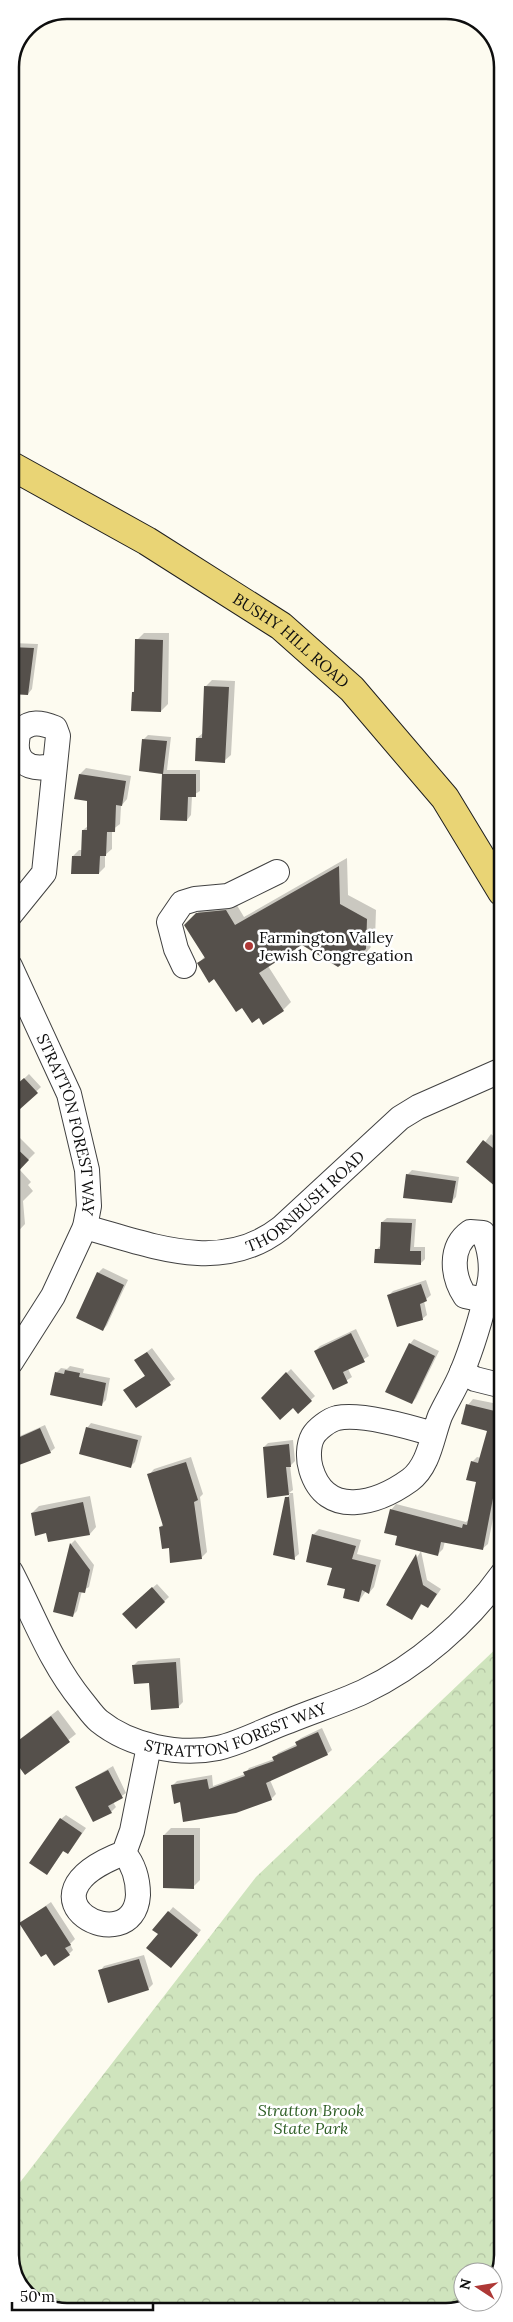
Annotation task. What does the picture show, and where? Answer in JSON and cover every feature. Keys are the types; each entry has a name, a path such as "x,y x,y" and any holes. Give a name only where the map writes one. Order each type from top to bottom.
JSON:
{"main road":[{"name":"BUSHY HILL ROAD","path":"19,470 147,541 281,626 352,689 445,798 494,879"}],"street":[{"path":"19,905 44,873 55,765"},
{"path":"184,966 176,949 169,922 182,903 195,899 228,896 277,872"},
{"name":"STRATTON FOREST WAY","path":"19,985 70,1094 87,1170 89,1206 85,1227 53,1296 19,1349"},
{"name":"THORNBUSH ROAD","path":"85,1227 147,1244 202,1254 220,1254 252,1246 281,1228 400,1118 494,1074"},
{"path":"433,1434 358,1416 336,1418 322,1426 313,1436 309,1448 310,1467 316,1484 325,1494 337,1500 355,1503 376,1500 412,1479 422,1468 433,1434 450,1393 462,1372 484,1300"},
{"path":"462,1372 475,1379 494,1384"},
{"name":"STRATTON FOREST WAY","path":"19,1589 44,1644 63,1678 98,1720 122,1736 149,1746 186,1750 218,1748 364,1692 414,1661 449,1634 486,1597 494,1586"},
{"path":"124,1853 132,1831 149,1746"}],"green space":[{"name":"Stratton Brook State Park","path":"494,1651 493,2262 453,2262 453,2302 447,2303 63,2303 48,2300 40,2295 31,2287 22,2274 19,2256 19,2184 256,1877"}],"building":[{"path":"135,639 163,640 161,712 131,711 132,692 134,692"},
{"path":"19,647 34,648 28,695 19,694"},
{"path":"204,686 229,687 225,763 195,761 196,738 202,738"},
{"path":"142,739 167,741 163,774 196,774 196,797 188,797 187,821 160,820 162,774 139,771"},
{"path":"79,774 126,781 122,806 116,805 115,832 107,832 106,856 100,856 99,874 71,874 72,856 81,856 82,830 87,830 87,801 74,799"},
{"name":"Farmington Valley Jewish Congregation","path":"339,866 340,904 367,919 366,949 361,953 363,957 344,967 342,964 338,967 302,945 259,973 284,1011 263,1025 259,1018 252,1023 242,1008 236,1012 214,979 209,983 197,963 205,958 184,925 196,913 226,910 235,925"},
{"path":"24,1078 38,1093 19,1110 19,1082"},
{"path":"483,1140 493,1148 494,1147 494,1185 466,1162"},
{"path":"19,1151 29,1160 19,1171"},
{"path":"406,1174 456,1181 452,1203 403,1198"},
{"path":"381,1222 412,1223 410,1251 421,1251 421,1265 374,1263 375,1249 380,1249"},
{"path":"97,1272 124,1285 103,1331 76,1318"},
{"path":"421,1284 427,1301 420,1304 423,1320 397,1327 387,1295"},
{"path":"351,1333 365,1362 343,1372 348,1383 333,1390 314,1351"},
{"path":"409,1343 435,1356 412,1404 385,1392"},
{"path":"147,1352 171,1385 136,1408 123,1390 145,1376 134,1360"},
{"path":"65,1370 80,1373 79,1377 106,1383 102,1406 50,1395 55,1372 64,1374"},
{"path":"286,1372 312,1401 298,1414 293,1408 280,1420 261,1398"},
{"path":"466,1404 494,1411 494,1493 483,1550 441,1542 438,1556 395,1545 397,1536 384,1533 390,1509 462,1528 463,1524 467,1525 476,1482 466,1480 471,1461 478,1463 487,1431 461,1424"},
{"path":"86,1427 138,1440 131,1468 79,1454"},
{"path":"40,1428 51,1453 19,1465 19,1437"},
{"path":"289,1444 291,1467 286,1467 289,1495 267,1498 263,1447"},
{"path":"186,1462 198,1500 194,1502 202,1559 170,1563 169,1548 162,1549 159,1527 163,1526 147,1474"},
{"path":"285,1497 289,1497 295,1560 273,1555"},
{"path":"83,1502 90,1535 48,1542 46,1533 35,1536 31,1513"},
{"path":"312,1534 356,1546 352,1559 376,1565 369,1594 362,1590 359,1602 343,1598 345,1589 327,1585 332,1568 306,1562"},
{"path":"70,1543 90,1570 85,1593 79,1592 73,1617 53,1612"},
{"path":"416,1554 423,1585 437,1594 428,1608 421,1604 412,1620 386,1605"},
{"path":"152,1587 165,1602 136,1629 122,1614"},
{"path":"176,1662 179,1708 151,1710 149,1683 134,1684 132,1665"},
{"path":"51,1716 70,1742 25,1775 19,1767 19,1740"},
{"path":"318,1732 328,1755 266,1783 272,1800 236,1813 183,1822 180,1802 174,1804 171,1785 207,1779 209,1789 245,1776 243,1772 274,1761 272,1757 297,1746 295,1742"},
{"path":"108,1770 123,1798 108,1806 112,1813 93,1822 75,1787"},
{"path":"60,1818 82,1833 68,1854 63,1851 47,1875 29,1863"},
{"path":"163,1835 194,1835 194,1889 163,1888"},
{"path":"46,1906 71,1945 65,1948 70,1955 54,1966 46,1954 41,1957 19,1923"},
{"path":"168,1911 198,1935 171,1968 146,1948 158,1934 152,1930"},
{"path":"139,1959 149,1990 108,2003 98,1970"}],"place":[{"name":"Farmington Valley Jewish Congregation","path":"249,946"}]}
